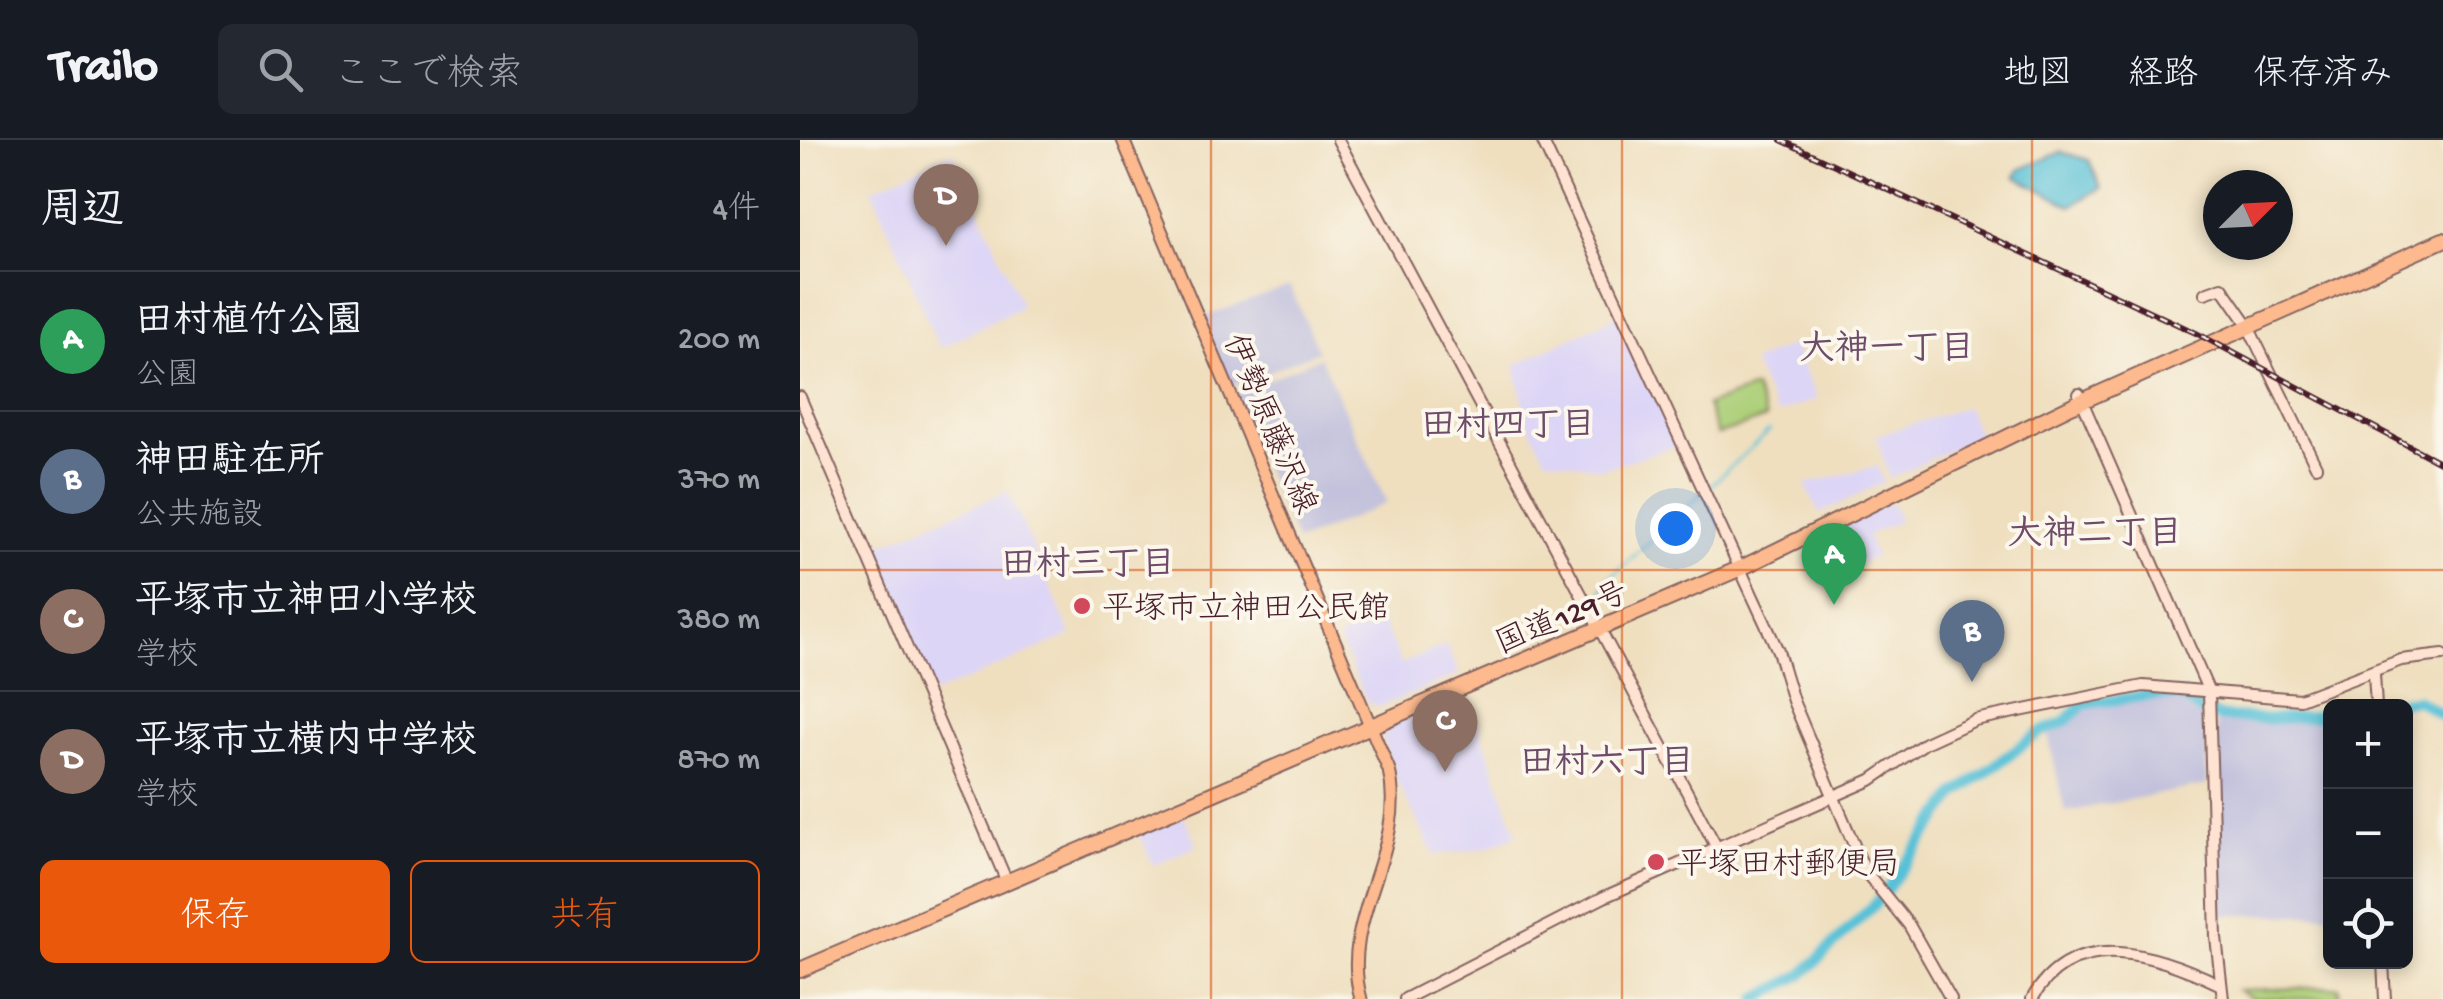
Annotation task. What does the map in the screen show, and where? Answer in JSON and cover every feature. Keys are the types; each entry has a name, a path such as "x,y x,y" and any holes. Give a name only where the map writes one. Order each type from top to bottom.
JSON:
{"highway":[{"name":"国道129号","path":"800,970 1739,565 2080,398 2443,236"},
{"name":"国道129号","path":"800,962 1005,879"}],"main road":[{"name":"伊勢原藤沢線","path":"1123,140 1389,770 1394,815 1386,855 1355,944 1361,999"}],"street":[{"path":"1338,140 1716,848"},
{"path":"1542,140 1739,565 1866,871 1909,925 1951,999"},
{"path":"2206,293 2222,287 2247,323 2316,466"},
{"path":"800,397 1005,879"},
{"path":"2080,398 2210,692 2223,999"},
{"path":"1405,999 1554,921 1871,780 1925,743 1996,714 2131,687 2300,699 2413,657 2443,655"},
{"path":"2374,674 2376,699"},
{"path":"2032,999 2053,971 2098,952 2150,955 2220,984"},
{"path":"2384,969 2385,999"}],"shaded area":[{"path":"953,152 1021,303 1019,308 943,347 938,345 872,189"},
{"path":"1290,286 1318,351 1230,388 1201,318"},
{"path":"1619,315 1679,445 1602,469 1545,457 1527,420 1515,365"},
{"path":"1793,344 1817,399 1777,414 1752,362"},
{"path":"1320,357 1387,503 1297,542 1233,395"},
{"path":"1966,407 1979,435 1890,479 1876,436"},
{"path":"1878,466 1884,482 1819,514 1805,484"},
{"path":"1008,491 1071,635 934,694 871,549"},
{"path":"1891,502 1899,521 1867,535 1875,557 1843,569 1826,533"},
{"path":"1381,619 1401,664 1446,645 1459,674 1380,707 1367,702 1338,638"},
{"path":"1462,695 1473,709 1517,835 1483,849 1435,855 1398,783 1383,738 1388,727"},
{"path":"2126,696 2181,697 2205,717 2207,785 2065,812 2047,730 2068,722 2083,704"},
{"path":"2216,716 2271,720 2323,716 2323,915 2220,915"},
{"path":"1183,814 1197,846 1153,865 1139,834"}],"green space":[{"path":"1754,388 1766,418 1717,435 1707,405"},
{"path":"2339,987 2339,999 2254,999 2238,990"}],"water":[{"path":"2061,152 2089,160 2101,188 2071,206 2016,177 2019,170"}],"waterway":[{"path":"2350,290 2443,248"},
{"path":"1709,487 1770,430"},
{"path":"1599,613 1603,589 1611,577 1703,492"},
{"path":"1757,999 1803,974 1880,899 1956,794 2040,732 2065,722 2083,704 2153,695 2182,696 2204,713 2223,717 2323,715"},
{"path":"2413,701 2443,716"}],"railway":[{"path":"1781,140 2196,333 2443,464"}],"place":[{"name":"平塚市立横内中学校","path":"946,246"},
{"name":"田村植竹公園","path":"1834,605"},
{"name":"平塚市立神田公民館","path":"1082,606"},
{"name":"神田駐在所","path":"1972,682"},
{"name":"平塚市立神田小学校","path":"1445,772"},
{"name":"平塚田村郵便局","path":"1656,862"}],"district":[{"name":"大神一丁目","path":"1887,346"},
{"name":"田村四丁目","path":"1508,423"},
{"name":"大神二丁目","path":"2095,531"},
{"name":"田村三丁目","path":"1088,562"},
{"name":"田村六丁目","path":"1607,760"}]}
